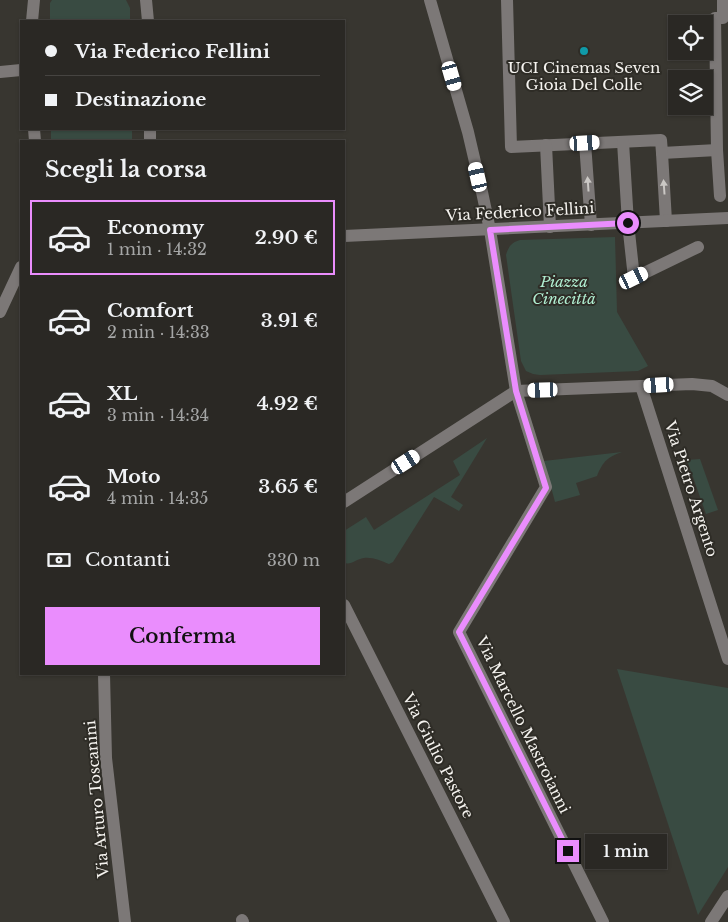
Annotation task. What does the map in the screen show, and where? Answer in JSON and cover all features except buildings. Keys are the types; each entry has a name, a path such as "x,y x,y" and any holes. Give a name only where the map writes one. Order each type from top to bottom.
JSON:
{"street":[{"path":"146,0 148,20"},
{"name":"Via Marcello Mastroianni","path":"430,0 468,132 490,230 516,391 546,488 459,632 603,922"},
{"path":"506,0 511,147 661,140 666,222"},
{"path":"720,196 716,150 716,18 723,18 723,0"},
{"path":"0,72 20,70"},
{"path":"623,142 628,223 634,278 698,247"},
{"path":"585,143 591,225"},
{"path":"546,145 550,227"},
{"path":"662,153 716,150"},
{"name":"Via Federico Fellini","path":"345,236 728,218"},
{"path":"0,312 20,269"},
{"path":"345,501 516,391 700,384 716,388 728,395"},
{"name":"Via Pietro Argento","path":"641,386 728,660"},
{"name":"Via Giulio Pastore","path":"345,606 504,922"},
{"name":"Via Arturo Toscanini","path":"104,675 106,758 124,922"},
{"path":"711,922 728,896"}],"green space":[{"path":"52,0 126,0 130,8 130,20 50,20 50,3"},
{"path":"51,130 132,130 132,140 51,140"},
{"name":"Piazza Cinecittà","path":"615,237 617,312 648,366 638,371 540,375 526,371 521,361 506,255 509,247 520,240"},
{"path":"487,438 451,497 463,505 459,511 434,497 393,562 389,564 367,558 345,563 345,530 366,517 374,530 460,475 453,461"},
{"path":"622,452 606,460 597,476 576,483 580,495 555,502 544,461"},
{"path":"700,459 718,510 706,514 687,460"},
{"path":"617,669 728,688 728,867 698,915"}],"place":[{"name":"UCI Cinemas Seven Gioia Del Colle","path":"584,51"}],"route":[{"path":"568,851 459,632 546,488 516,391 490,230 628,223"}]}
